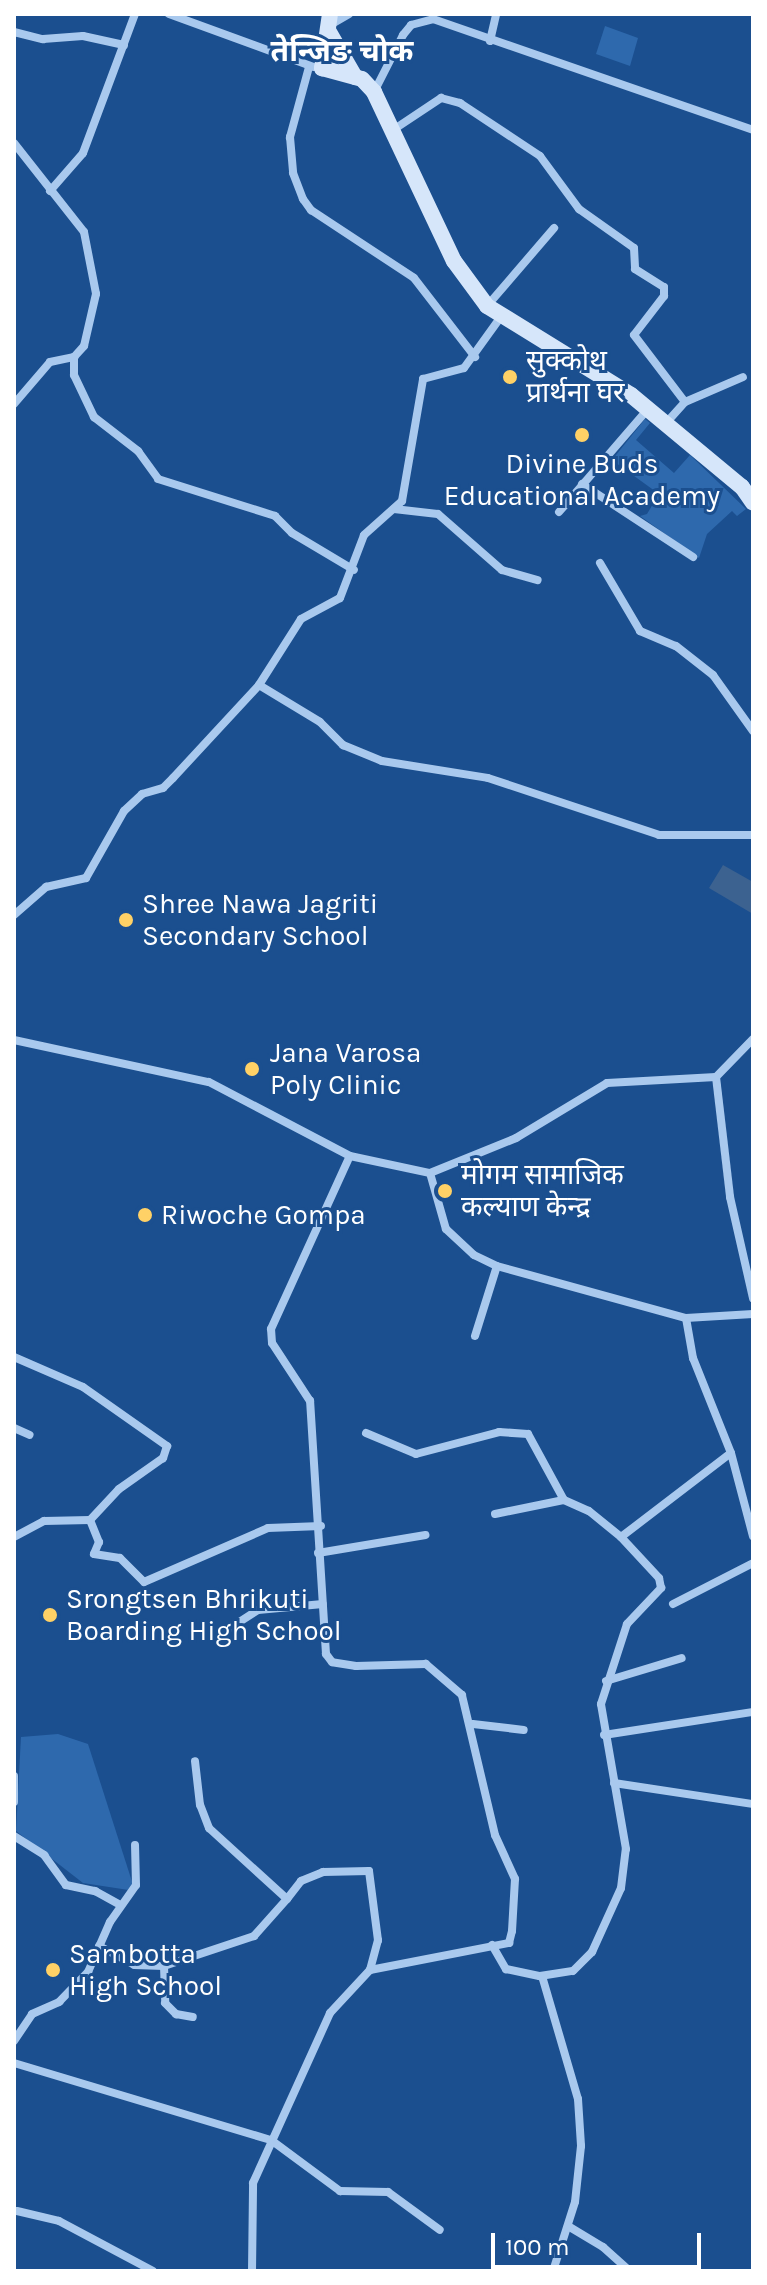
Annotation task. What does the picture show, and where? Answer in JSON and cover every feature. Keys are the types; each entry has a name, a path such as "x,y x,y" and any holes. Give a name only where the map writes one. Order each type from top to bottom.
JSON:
{"main road":[{"path":"329,24 316,68 355,77 374,92 454,261 487,306 500,318 592,368 649,408 753,503"},
{"path":"329,24 355,77"}],"street":[{"path":"50,191 83,153 135,14"},
{"path":"169,14 316,68 290,137 293,173 303,199 311,210 414,278 475,357"},
{"path":"329,24 349,14"},
{"path":"490,41 496,14"},
{"path":"374,92 411,25 433,19 753,130"},
{"path":"14,32 43,39 83,36 124,45"},
{"path":"393,130 441,98 460,103 540,156 579,209 634,248 635,269 664,287 664,296 634,335 685,402"},
{"path":"14,143 84,232 96,275 89,328 74,357 74,375 85,392 86,406 138,451 158,479 275,516 354,570"},
{"path":"487,306 554,228"},
{"path":"14,915 46,887 86,878 124,811 142,794 163,788 259,685 301,619 310,611 334,605 354,570 364,535 394,509 405,490 423,379 437,372 457,373 475,357 500,318"},
{"path":"14,404 50,362 74,357"},
{"path":"667,422 685,402 743,377"},
{"path":"559,512 649,408"},
{"path":"582,484 693,557"},
{"path":"394,509 438,514 502,570 538,580"},
{"path":"600,563 640,631 676,646 713,675 753,731"},
{"path":"259,685 320,722 343,745 382,761 488,778 659,835 753,835"},
{"path":"14,1040 209,1082 350,1156 430,1173 516,1138 607,1083 716,1077 753,1039"},
{"path":"716,1077 733,1212 753,1298"},
{"path":"350,1156 271,1329 272,1343 310,1401 321,1526 318,1553 326,1654 332,1662 426,1664 462,1695 473,1724 489,1813 515,1879 509,1943 370,1970"},
{"path":"430,1173 446,1229 474,1255 497,1266 686,1318 753,1314"},
{"path":"475,1336 497,1266"},
{"path":"686,1318 693,1358 731,1453 753,1536"},
{"path":"14,1357 83,1387 167,1446 163,1458 119,1489 90,1520 44,1521 14,1537"},
{"path":"14,1428 30,1435"},
{"path":"366,1433 416,1454 499,1432 528,1434 564,1500"},
{"path":"621,1537 731,1453"},
{"path":"492,1945 506,1969 542,1976 573,1971 592,1952 621,1888 626,1849 601,1704 627,1624 661,1588 659,1578 621,1537 589,1511 564,1500 495,1514"},
{"path":"90,1520 99,1542 94,1554 120,1558 144,1582 268,1528 321,1526"},
{"path":"318,1553 425,1535"},
{"path":"673,1604 753,1563"},
{"path":"230,1628 258,1610 323,1604"},
{"path":"606,1681 682,1658"},
{"path":"604,1735 753,1712"},
{"path":"473,1724 524,1730"},
{"path":"195,1761 200,1805 209,1828 287,1899"},
{"path":"14,1776 14,1802"},
{"path":"614,1783 753,1804"},
{"path":"14,1836 44,1855 66,1885 95,1891 120,1905"},
{"path":"14,2041 32,2014 74,1989 120,1905 136,1885 135,1845"},
{"path":"99,1946 134,1965 164,1966 254,1936 301,1881 323,1872 369,1871 378,1940 370,1970 330,2013 294,2102 271,2140 253,2183 252,2271"},
{"path":"164,1966 165,2003 176,2014 193,2017"},
{"path":"542,1976 578,2099 579,2174 568,2226 553,2271"},
{"path":"14,2063 271,2140 340,2191 388,2192 440,2230"},
{"path":"17,2211 59,2221 153,2271"},
{"path":"568,2226 603,2247 630,2271"}],"shaded area":[{"path":"605,26 638,38 630,66 596,54"},
{"path":"645,419 650,423 636,440 674,473 690,455 746,509 737,516 732,511 707,534 699,558 640,516 647,514 659,494 612,460"},
{"path":"723,865 753,882 753,914 709,888"},
{"path":"58,1734 88,1744 135,1891 83,1883 16,1831 21,1737"}],"place":[{"name":"सुक्कोथ प्रार्थना घर","path":"510,377"},
{"name":"Divine Buds Educational Academy","path":"582,435"},
{"name":"Shree Nawa Jagriti Secondary School","path":"126,920"},
{"name":"Jana Varosa Poly Clinic","path":"252,1069"},
{"name":"मोगम सामाजिक कल्याण केन्द्र","path":"445,1191"},
{"name":"Riwoche Gompa","path":"145,1215"},
{"name":"Srongtsen Bhrikuti Boarding High School","path":"50,1615"},
{"name":"Sambotta High School","path":"53,1970"}],"district":[{"name":"तेन्जिङ चोक","path":"342,51"}]}
